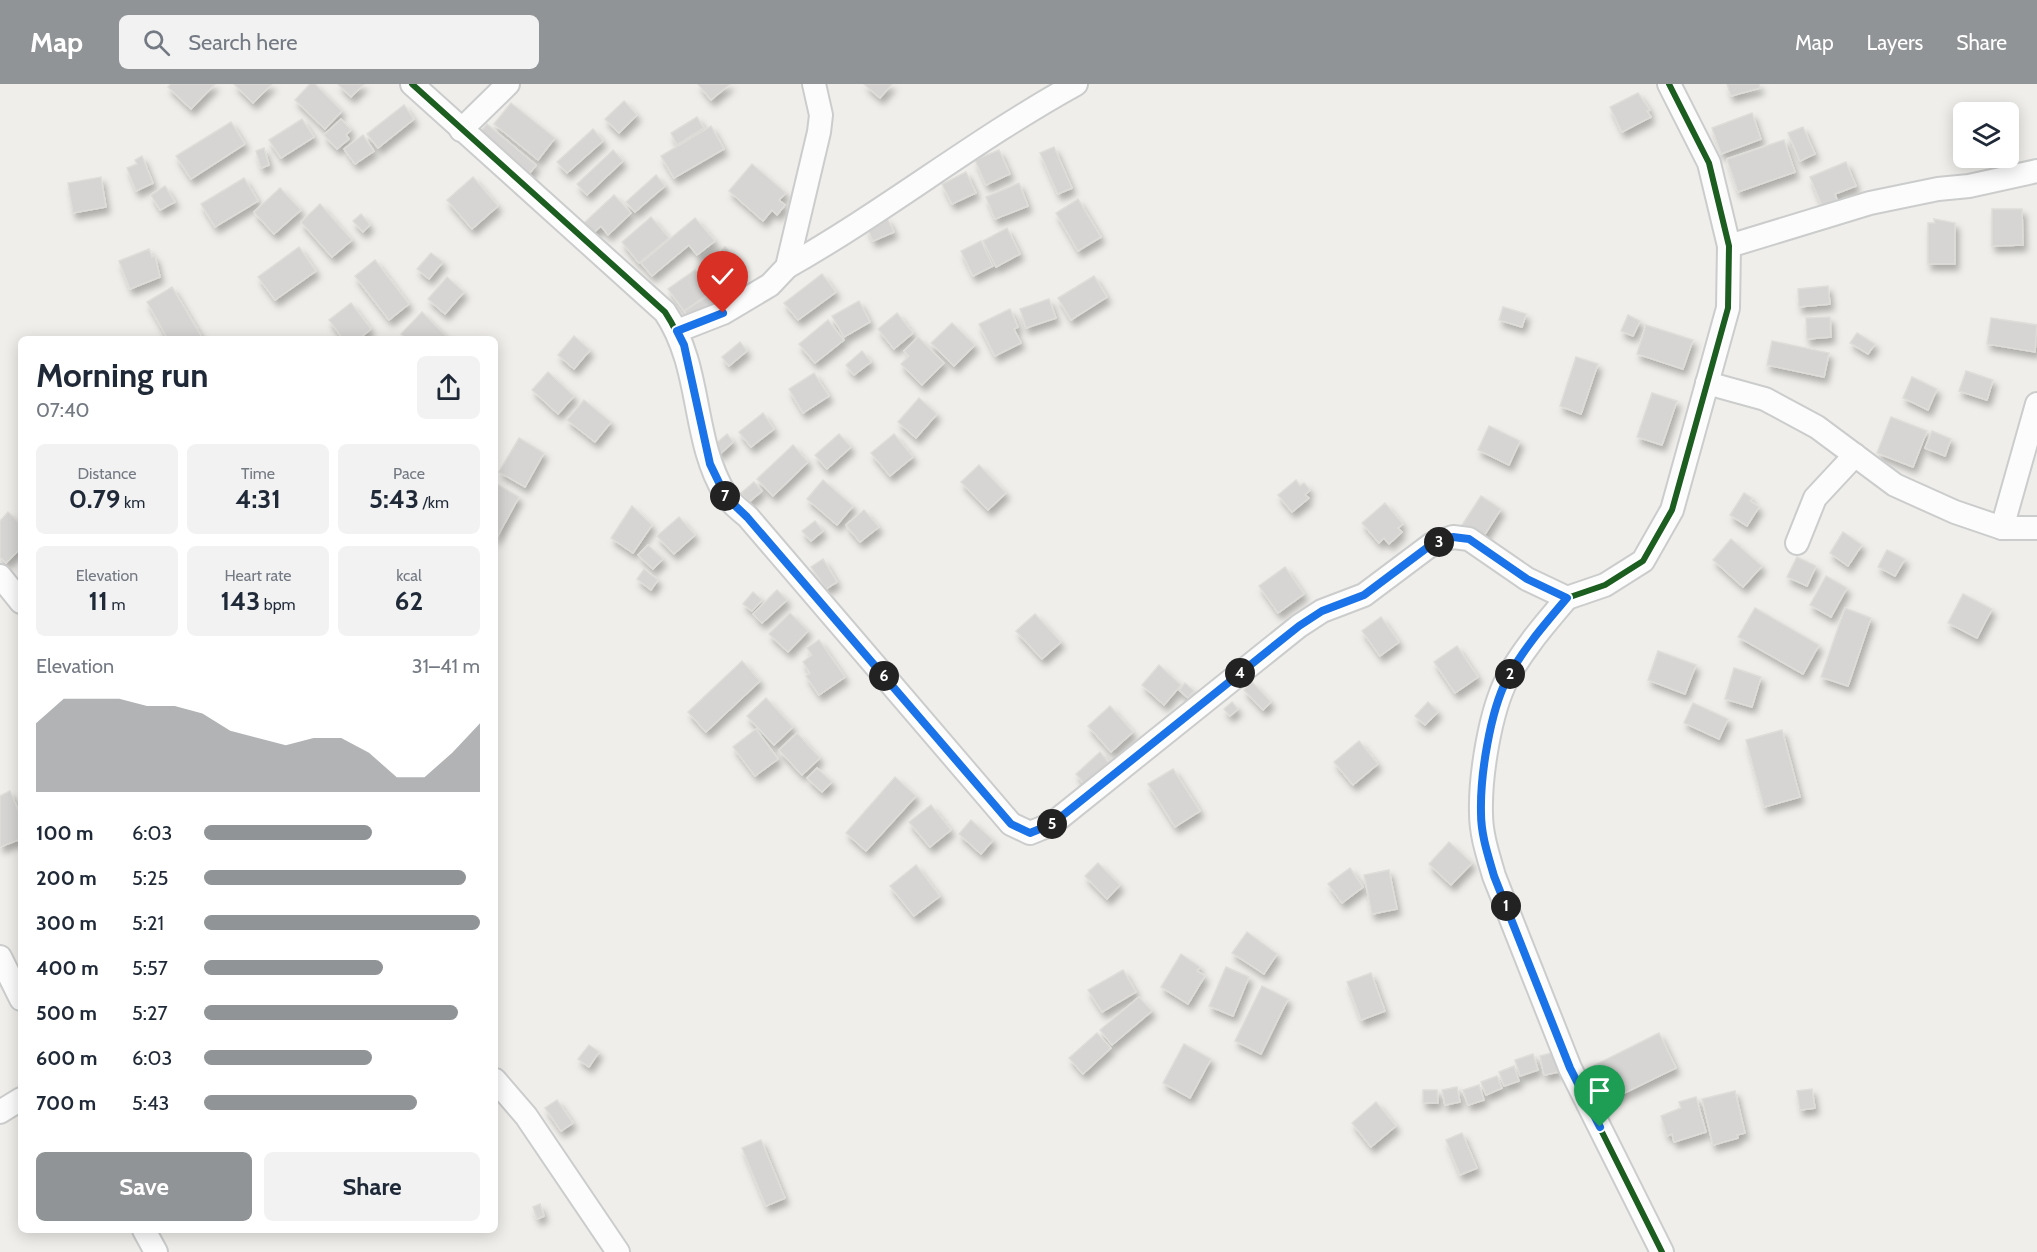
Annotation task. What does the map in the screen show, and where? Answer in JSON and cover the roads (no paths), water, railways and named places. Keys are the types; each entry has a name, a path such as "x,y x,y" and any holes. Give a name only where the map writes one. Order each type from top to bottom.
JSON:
{"street":[{"path":"412,84 665,312 684,345 710,464 726,497 747,517 1011,824 1030,833 1052,824 1299,626 1322,611 1364,595 1432,544 1453,537 1469,539 1527,579 1567,598"},
{"path":"461,130 508,84"},
{"path":"787,267 819,132 821,115 814,84"},
{"path":"677,331 723,313 770,285 787,267 836,240 926,176 1076,84"},
{"path":"1662,1252 1570,1068 1494,876 1485,844 1481,813 1493,722 1506,681 1521,654 1567,598 1605,585 1643,561 1672,510 1728,308 1729,246 1709,163 1669,84"},
{"path":"1729,246 1870,203 1938,189 1969,186 2037,171"},
{"path":"1707,383 1765,399 1817,427 1895,485 1955,512 2002,528 2037,528"},
{"path":"2002,528 2037,404"},
{"path":"1797,543 1815,498 1855,455"},
{"path":"0,576 18,598"},
{"path":"0,957 18,993"},
{"path":"498,1083 526,1116 618,1252"},
{"path":"0,1112 18,1101"},
{"path":"146,1233 156,1252"}]}
